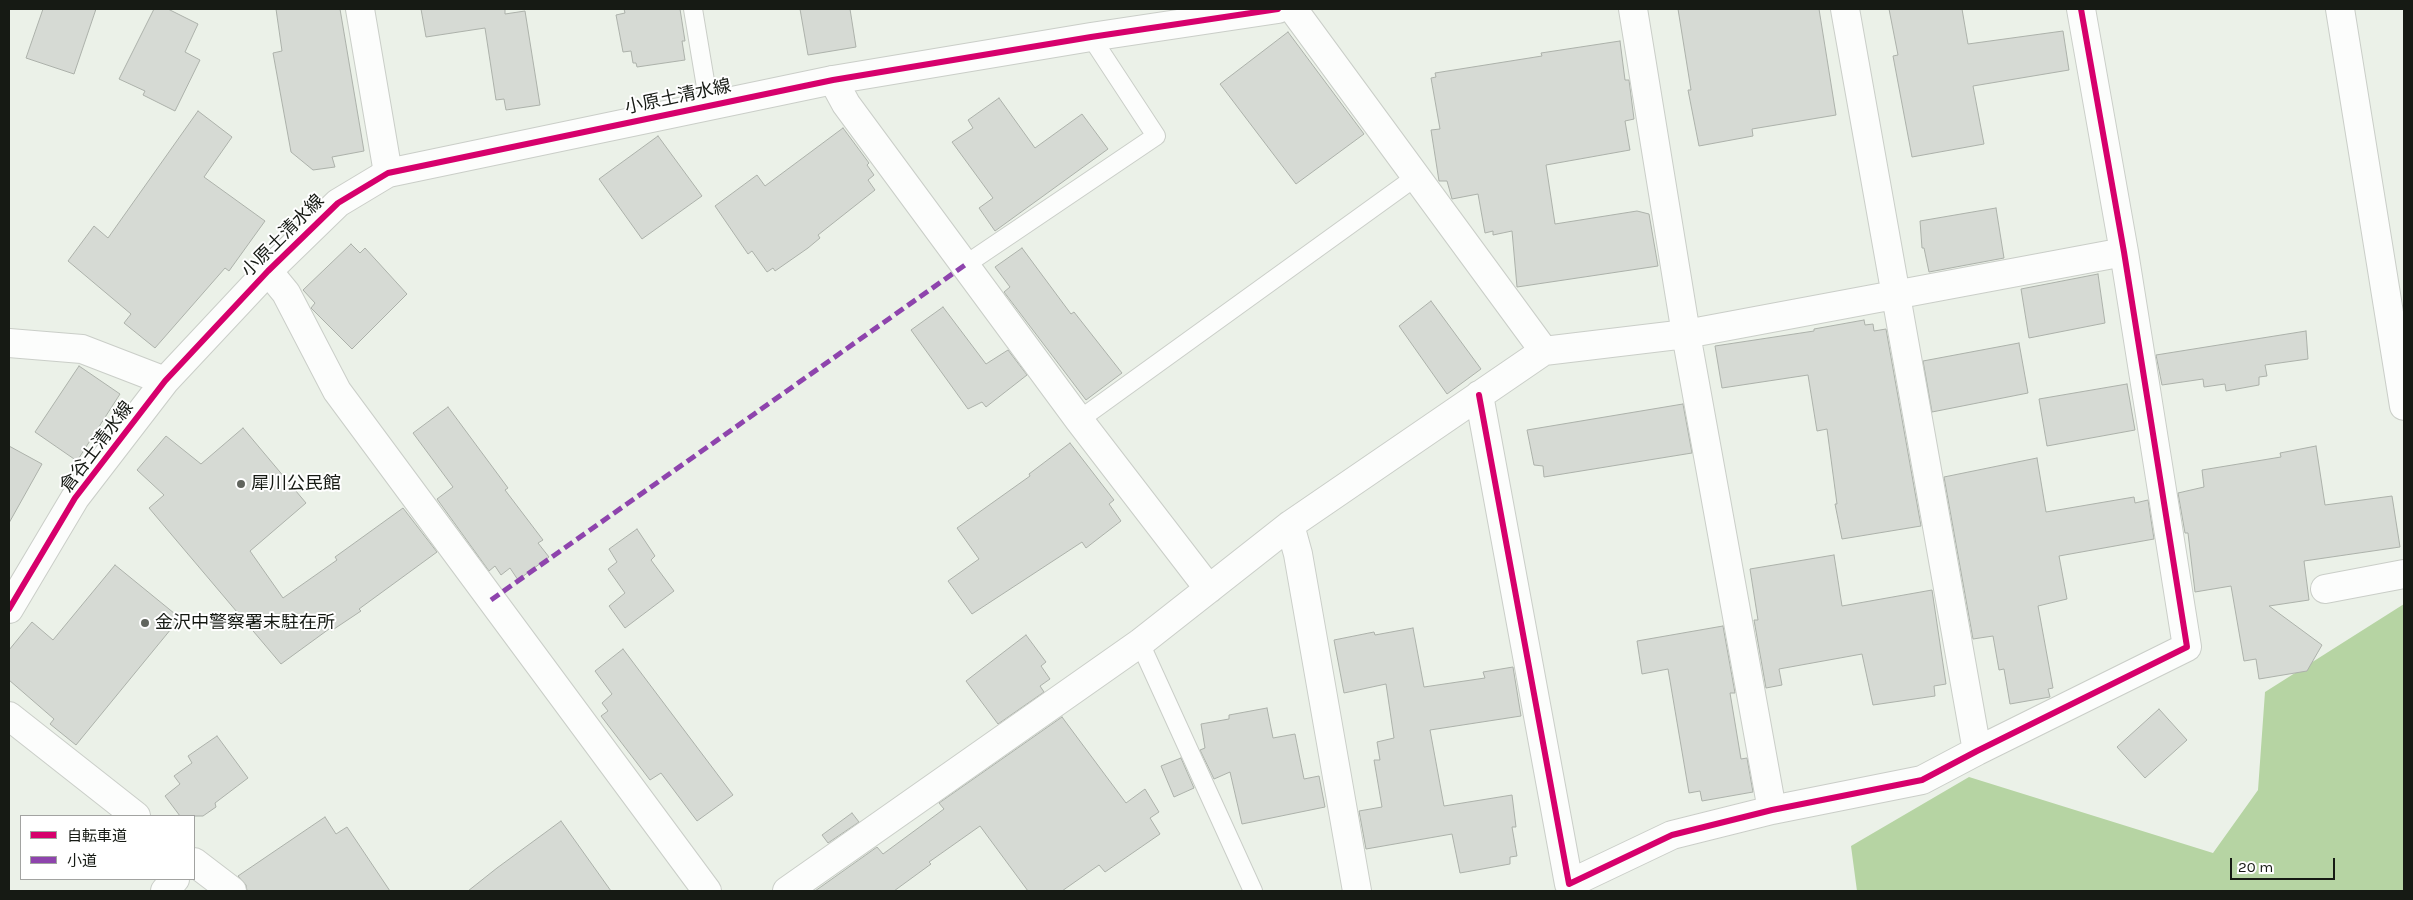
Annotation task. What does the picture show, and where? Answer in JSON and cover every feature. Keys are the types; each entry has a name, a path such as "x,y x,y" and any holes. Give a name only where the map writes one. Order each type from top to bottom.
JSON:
{"street":[{"path":"360,9 388,173"},
{"name":"小原土清水線","path":"165,381 268,271 338,202 388,173 833,80 1091,37 1170,17 1278,9"},
{"path":"1293,9 1544,351"},
{"path":"1633,9 1686,334 1772,810"},
{"path":"1845,9 1977,750"},
{"path":"1479,395 1560,887 1672,835 1772,810 1922,780 1977,750 2187,647 2124,252 2081,9"},
{"path":"2340,9 2404,406"},
{"path":"833,80 846,104 1079,420 1209,589"},
{"path":"787,891 1140,643 1290,525 1544,351 1686,334 2124,252"},
{"path":"268,271 286,293 337,391 707,891"},
{"path":"9,343 82,349 165,381"},
{"name":"倉谷土清水線","path":"9,609 76,498 165,381"},
{"path":"1290,525 1298,554 1357,891"},
{"path":"2325,589 2404,574"},
{"path":"9,716 135,815"},
{"path":"195,863 232,891"},
{"path":"165,891 174,880"}],"lane":[{"path":"693,9 708,105"},
{"path":"965,265 1156,136 1091,37"},
{"path":"1079,420 1417,176"},
{"path":"1140,643 1253,891"}],"green space":[{"path":"2404,604 2404,891 1857,891 1851,846 1969,777 2213,853 2258,790 2265,692"}],"building":[{"path":"43,9 96,9 74,74 26,58"},
{"path":"154,9 168,9 198,24 185,52 200,60 175,111 143,95 145,91 119,79"},
{"path":"276,9 340,9 364,151 332,157 335,167 313,170 291,152 273,53 282,51"},
{"path":"421,9 505,9 505,14 525,11 540,105 506,110 504,99 496,100 485,28 426,37"},
{"path":"624,9 680,9 685,41 682,41 685,60 637,67 636,63 633,63 631,51 623,52 616,15 625,13"},
{"path":"800,9 850,9 856,47 808,55"},
{"path":"1678,9 1819,9 1836,115 1752,129 1753,136 1699,146 1688,90 1691,90"},
{"path":"1889,9 1962,9 1968,44 2063,31 2069,70 1973,86 1984,144 1912,157 1893,56 1898,55"},
{"path":"1288,32 1364,134 1296,184 1220,84"},
{"path":"1620,41 1625,80 1629,80 1634,119 1625,121 1630,150 1546,165 1555,224 1637,211 1649,214 1658,266 1517,287 1512,231 1493,235 1493,231 1485,233 1478,194 1452,199 1447,181 1439,181 1431,130 1440,129 1431,78 1436,77 1435,73 1542,56 1541,53"},
{"path":"999,98 1035,148 1082,114 1108,149 995,231 979,208 993,198 952,142 973,128 968,120"},
{"path":"198,111 232,137 204,177 265,221 229,271 225,268 155,348 124,323 131,314 68,261 94,226 108,238"},
{"path":"843,128 869,163 867,165 874,175 868,180 875,190 818,235 820,238 808,248 775,271 773,268 767,272 752,251 748,254 715,206 757,175 765,186"},
{"path":"658,136 702,196 642,239 599,179"},
{"path":"1996,208 2004,258 1929,272 1924,248 1922,248 1920,221"},
{"path":"351,244 360,253 365,248 407,294 352,349 311,308 315,303 303,290"},
{"path":"1022,248 1071,314 1074,312 1122,373 1086,400 1004,292 1010,287 995,267"},
{"path":"2098,274 2105,323 2029,338 2021,289"},
{"path":"1431,301 1481,369 1447,394 1399,326"},
{"path":"943,307 986,364 1008,350 1027,375 986,407 982,402 968,409 911,330"},
{"path":"1864,320 1865,325 1873,324 1874,331 1886,329 1921,526 1842,539 1835,504 1837,504 1827,429 1817,431 1808,375 1722,388 1715,346 1814,331 1814,329"},
{"path":"2306,331 2308,359 2265,365 2267,376 2259,377 2259,385 2226,391 2225,384 2204,387 2203,379 2162,385 2156,355"},
{"path":"2019,343 2028,393 1932,412 1923,361"},
{"path":"79,366 120,394 77,461 35,432"},
{"path":"2127,384 2135,430 2047,446 2039,399"},
{"path":"1683,404 1692,453 1544,477 1543,466 1534,465 1527,430"},
{"path":"448,407 508,488 505,490 543,540 538,543 549,557 518,580 510,568 501,575 495,566 489,571 437,499 453,487 413,433"},
{"path":"243,428 306,503 250,551 283,598 337,560 335,557 403,508 437,552 359,609 361,611 331,631 329,629 281,664 149,508 164,495 137,470 166,436 201,464"},
{"path":"1070,443 1114,500 1109,504 1121,521 1086,548 1082,542 972,614 948,581 979,559 957,528 1030,476 1029,474"},
{"path":"9,446 42,464 9,523"},
{"path":"2316,446 2325,505 2392,496 2400,547 2304,561 2309,600 2269,606 2322,645 2307,671 2259,679 2256,659 2244,661 2231,586 2195,592 2188,533 2185,533 2178,493 2204,487 2202,470 2281,457 2280,453"},
{"path":"2037,458 2046,512 2134,497 2135,503 2148,500 2154,539 2059,556 2067,599 2038,606 2053,688 2048,689 2050,697 2010,704 2004,669 1999,670 1993,636 1973,639 1944,477"},
{"path":"637,529 655,556 651,560 674,591 625,628 609,606 625,593 608,569 617,562 609,549"},
{"path":"1834,555 1842,606 1932,590 1946,684 1934,686 1935,696 1873,705 1862,654 1779,669 1782,685 1766,688 1754,620 1758,620 1750,569"},
{"path":"115,565 180,618 76,745 50,724 54,719 9,680 9,650 32,622 53,640"},
{"path":"1723,626 1735,693 1730,693 1741,759 1747,758 1753,792 1702,801 1700,791 1689,793 1668,669 1642,674 1637,641"},
{"path":"1413,628 1424,687 1485,678 1483,672 1513,667 1521,716 1430,730 1444,806 1512,795 1516,827 1512,827 1517,856 1510,857 1510,864 1460,873 1452,834 1366,849 1359,811 1382,807 1374,760 1380,760 1377,742 1394,738 1386,684 1344,693 1334,640 1374,632 1375,635"},
{"path":"1026,635 1046,662 1041,666 1050,679 1040,686 1044,692 998,724 966,681"},
{"path":"623,649 733,795 697,821 661,773 650,780 601,716 608,711 602,703 612,694 595,671"},
{"path":"1267,708 1273,738 1295,734 1304,779 1319,776 1325,807 1242,824 1230,772 1214,779 1200,750 1205,748 1201,724 1229,719 1229,715"},
{"path":"2159,709 2187,740 2145,778 2117,747"},
{"path":"1062,717 1126,803 1145,789 1159,812 1150,818 1160,834 1105,872 1099,865 1062,891 1028,891 980,826 929,862 931,864 894,891 815,891 877,847 883,854 944,809 939,803"},
{"path":"217,736 248,778 215,803 216,807 203,816 179,815 165,796 180,784 174,776 192,763 188,756"},
{"path":"1181,758 1194,788 1174,797 1161,766"},
{"path":"852,813 859,822 828,843 822,835"},
{"path":"325,817 336,834 347,827 390,891 247,891 246,885 238,876"},
{"path":"561,821 611,891 468,891 497,868"}],"marked path":[{"path":"491,600 965,265"}],"cycle path":[{"path":"9,609 75,498 165,381 268,271 338,203 388,173 833,80 1091,37 1278,9"},
{"path":"1479,395 1569,884 1672,835 1772,810 1922,780 2187,647 2124,252 2081,9"}],"place":[{"name":"犀川公民館","path":"241,484"},
{"name":"金沢中警察署末駐在所","path":"145,623"}]}
